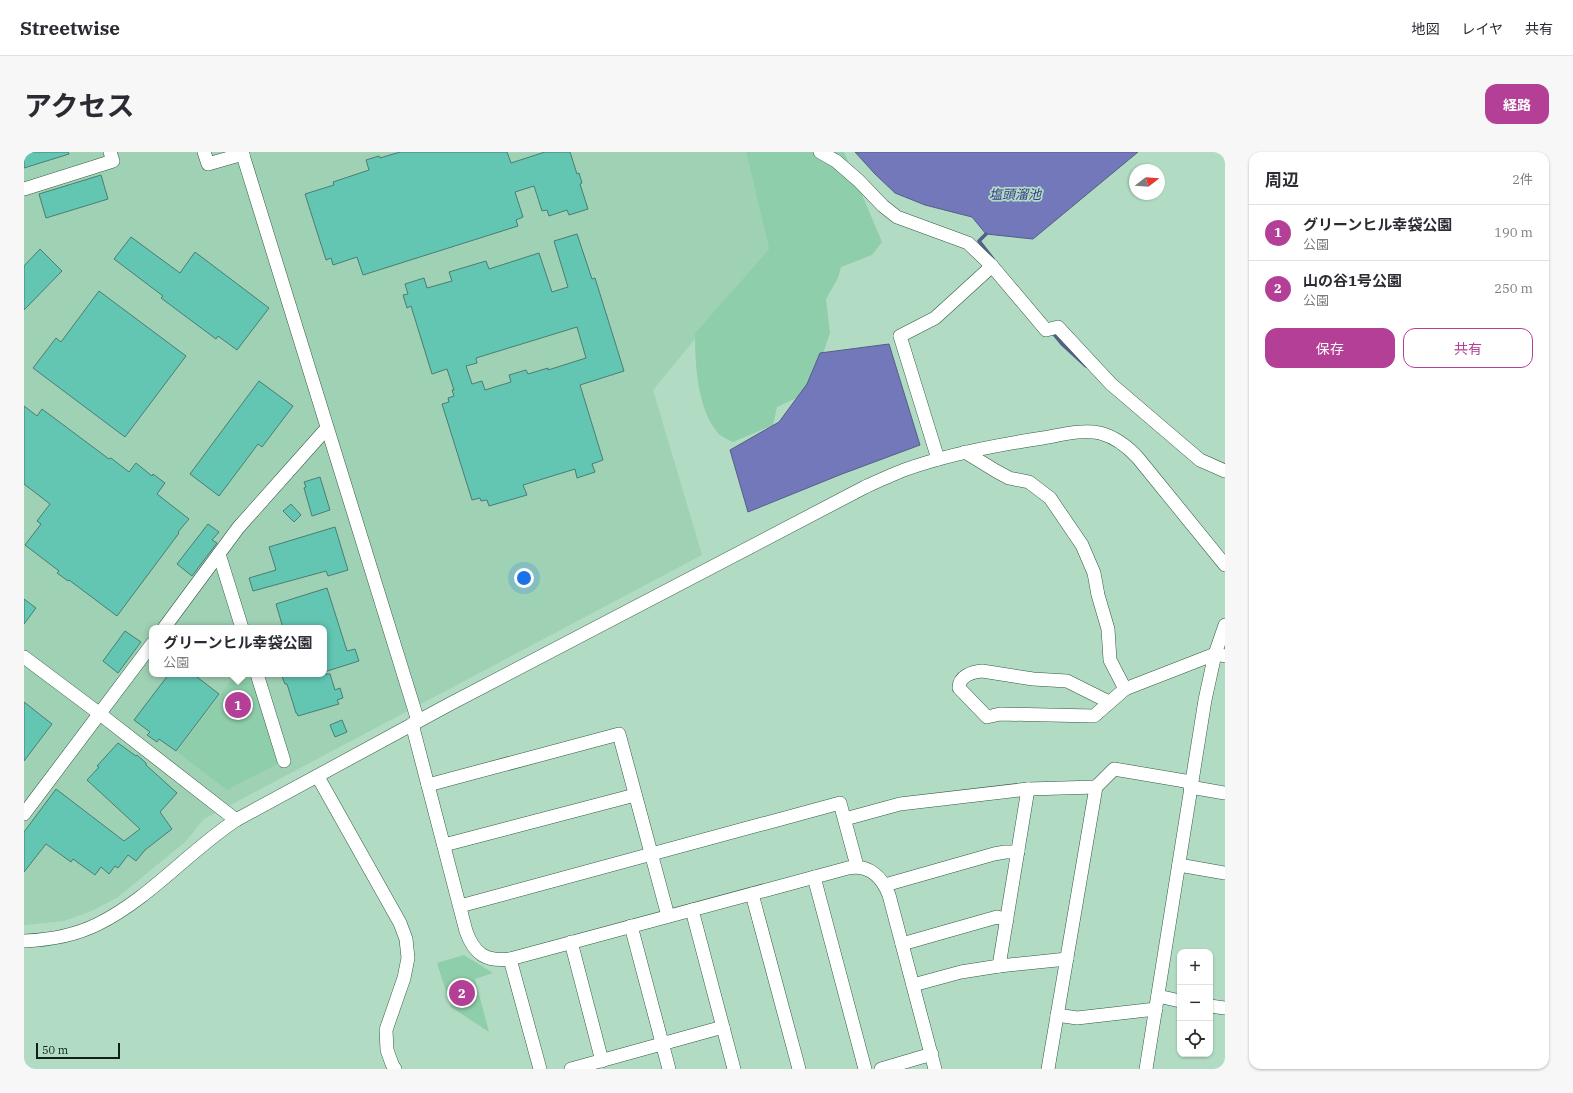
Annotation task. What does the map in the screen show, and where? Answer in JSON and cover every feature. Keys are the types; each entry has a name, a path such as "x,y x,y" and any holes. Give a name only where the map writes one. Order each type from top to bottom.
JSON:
{"street":[{"path":"24,189 113,161 110,152"},
{"path":"204,152 208,164 242,153 415,722 428,785 470,942 476,949 491,959 510,959 814,877 857,866 865,868 878,877 885,885 936,1069"},
{"path":"820,152 836,162 859,181 896,217 968,243 992,266 1046,330 1058,327 1111,384 1200,460 1225,471"},
{"path":"938,459 900,336 935,318 992,266"},
{"path":"166,625 238,528 326,428"},
{"path":"24,941 43,940 70,934 96,925 116,915 135,902 216,833 236,820 318,777 415,722 865,487 903,470 938,459 965,452 1077,432 1100,433 1113,438 1129,449 1138,458 1225,565"},
{"path":"965,452 996,472 1009,478 1029,482 1050,498 1082,545 1094,573 1098,595 1108,629 1110,660 1125,689"},
{"path":"219,554 241,625"},
{"path":"1146,1069 1205,700 1220,655 1225,625"},
{"path":"24,814 149,648"},
{"path":"1109,702 1067,681 1034,679 982,671 974,672 962,678 959,682 959,688 987,717 1000,714 1094,716 1125,689 1220,655"},
{"path":"24,657 236,820"},
{"path":"258,677 284,761"},
{"path":"428,785 619,734 668,916"},
{"path":"1048,1069 1096,787 1114,769 1225,793"},
{"path":"318,777 400,923 406,939 408,958 404,978 386,1030 387,1050 395,1069"},
{"path":"845,819 900,804 1028,789 1096,787"},
{"path":"999,966 1028,789"},
{"path":"444,845 635,794"},
{"path":"460,906 840,803 857,866"},
{"path":"885,885 994,854 1018,852"},
{"path":"1179,865 1225,874"},
{"path":"814,877 865,1069"},
{"path":"752,894 799,1069"},
{"path":"692,910 734,1069"},
{"path":"902,944 997,917 1007,920"},
{"path":"631,926 669,1069"},
{"path":"571,942 602,1061"},
{"path":"510,959 540,1069"},
{"path":"913,985 961,972 999,966 1067,959"},
{"path":"1158,996 1177,1000"},
{"path":"1213,1006 1225,1008"},
{"path":"1057,1015 1078,1018 1156,1009"},
{"path":"571,1069 723,1027"},
{"path":"881,1069 932,1054"}],"shaded area":[{"path":"24,152 746,152 769,249 695,333 695,339 653,390 702,555 204,819 185,842 118,897 94,910 64,921 24,925"},
{"path":"746,152 844,152 882,242 872,255 841,267 838,278 826,299 830,333 817,371 801,396 777,407 773,425 733,442 718,433 711,423 701,399 697,371 695,333 769,249"},
{"path":"234,677 254,677 281,762 227,790 177,752"},
{"path":"464,955 493,973 475,979 489,1032 451,1007 437,963"}],"water":[{"name":"塩頭溜池","path":"855,152 1138,152 1033,239 986,234 972,217 925,205 895,193"},
{"path":"889,344 920,445 842,474 748,512 730,450 779,422 807,384 820,353"}],"building":[{"path":"24,152 68,152 69,154 24,168"},
{"path":"400,152 507,152 511,163 545,152 570,152 577,174 579,173 582,183 580,184 588,209 569,215 567,210 549,216 547,210 542,211 534,186 515,192 523,217 516,220 518,226 363,275 357,257 333,265 331,258 326,260 305,194 334,185 333,182 369,170 366,160 379,156 380,158"},
{"path":"101,175 108,199 46,218 39,194"},
{"path":"577,234 592,279 595,278 624,371 580,385 603,460 592,464 595,472 577,478 575,469 523,485 527,495 489,506 487,500 481,501 480,498 472,500 442,404 449,402 448,398 454,396 452,390 454,390 447,369 432,374 411,306 407,308 403,295 408,294 405,284 424,278 427,288 452,281 449,272 486,261 489,269 539,253 552,292 568,287 554,241","holes":["577,327 586,358 548,370 548,368 528,374 526,370 509,375 511,382 485,390 482,381 472,384 466,366 477,363 476,358"]},
{"path":"131,237 180,273 195,252 269,308 237,350 218,336 216,339 161,298 163,296 114,259"},
{"path":"40,249 62,271 24,310 24,266"},
{"path":"99,291 186,356 125,437 33,368 56,338 61,342"},
{"path":"259,381 293,406 262,447 258,444 219,496 190,474"},
{"path":"24,406 37,416 42,409 109,459 111,458 129,472 136,463 152,476 153,474 165,483 157,494 189,519 117,616 69,580 68,581 57,573 59,571 25,545 41,524 37,521 50,504 24,484"},
{"path":"320,477 330,510 312,516 304,488 306,487 304,482"},
{"path":"291,504 301,515 294,522 283,511"},
{"path":"208,524 219,532 212,540 217,543 192,576 177,564"},
{"path":"335,527 348,570 328,576 326,571 253,591 249,578 276,570 269,547"},
{"path":"327,588 347,651 355,649 359,661 327,671 327,625 282,625 276,604"},
{"path":"24,599 36,608 24,624"},
{"path":"125,631 141,642 118,673 103,661"},
{"path":"327,674 330,674 335,690 340,688 343,698 337,700 339,704 298,716 287,684 285,684 282,677 327,677"},
{"path":"167,677 197,677 219,694 176,751 159,739 157,742 147,735 150,732 134,720"},
{"path":"24,702 52,724 24,761"},
{"path":"342,720 347,732 335,737 330,725"},
{"path":"118,743 136,756 137,755 177,793 160,812 172,829 145,850 136,861 128,855 118,868 115,866 109,874 101,867 95,875 73,859 71,862 46,844 24,872 24,832 56,789 124,841 140,829 87,780 99,767 97,766"}],"waterway":[{"path":"986,234 979,241 993,259"},
{"path":"1052,332 1062,344 1086,366"}],"place":[{"name":"グリーンヒル幸袋公園","path":"238,705"},
{"name":"山の谷1号公園","path":"462,993"}]}
